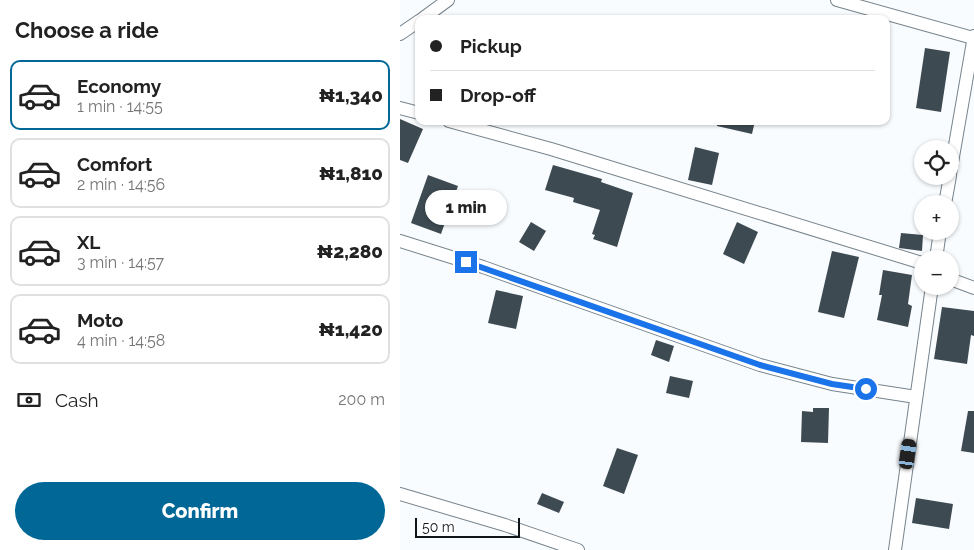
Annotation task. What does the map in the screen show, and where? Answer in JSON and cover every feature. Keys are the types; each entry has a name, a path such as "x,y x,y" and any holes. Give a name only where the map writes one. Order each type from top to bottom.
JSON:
{"street":[{"path":"427,15 448,0"},
{"path":"837,0 973,37 956,140"},
{"path":"400,34 415,24"},
{"path":"400,108 415,112"},
{"path":"463,125 561,152 914,261"},
{"path":"400,241 483,267 760,365 832,384 916,397"},
{"path":"959,282 974,288"},
{"path":"895,550 931,295"},
{"path":"400,494 505,525 578,550"}],"building":[{"path":"925,48 950,52 941,112 916,108"},
{"path":"400,119 423,129 408,163 400,160"},
{"path":"717,125 754,125 752,134"},
{"path":"695,147 719,153 712,185 688,180"},
{"path":"553,165 602,179 601,182 633,193 617,247 593,239 595,235 592,234 600,210 573,202 574,198 545,190"},
{"path":"428,175 458,186 441,234 411,223"},
{"path":"531,222 546,231 534,251 519,242"},
{"path":"737,222 758,232 744,264 723,254"},
{"path":"901,233 914,234 914,240 923,240 922,250 899,248"},
{"path":"832,251 859,257 844,318 818,312"},
{"path":"883,270 912,275 908,304 912,306 908,327 877,320 882,295 879,295"},
{"path":"496,290 523,296 516,329 488,323"},
{"path":"942,307 974,311 974,336 971,335 967,364 934,359"},
{"path":"656,340 674,346 669,362 651,355"},
{"path":"670,376 693,381 689,398 666,393"},
{"path":"813,408 829,408 828,443 801,442 802,411 813,412"},
{"path":"968,411 974,411 974,453 961,451"},
{"path":"617,448 638,455 624,494 603,486"},
{"path":"542,493 564,502 559,513 537,504"},
{"path":"916,498 953,504 949,529 912,523"}],"route":[{"path":"466,262 760,365 832,384 866,389"}]}
